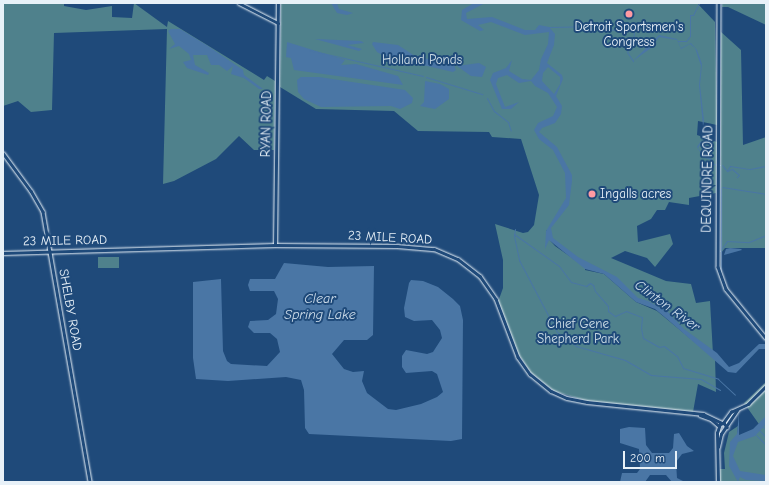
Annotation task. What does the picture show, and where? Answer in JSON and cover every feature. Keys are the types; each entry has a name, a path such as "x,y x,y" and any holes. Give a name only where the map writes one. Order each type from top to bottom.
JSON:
{"main road":[{"path":"239,3 278,22"},
{"name":"RYAN ROAD","path":"275,245 278,3"},
{"name":"DEQUINDRE ROAD","path":"719,3 719,165 717,262 720,276 735,302 766,338"},
{"name":"SHELBY ROAD","path":"3,153 40,206 90,482"},
{"name":"23 MILE ROAD","path":"3,253 275,245 397,246 442,251 467,265 486,283 496,299 518,357 530,374 547,388 567,398 587,402 698,414 709,416 722,423"},
{"path":"718,482 718,427 731,412 749,403 766,386"},
{"path":"717,451 723,431 737,410"},
{"name":"23 MILE ROAD","path":"698,414 714,420 718,427 723,431"},
{"path":"722,423 727,427"}],"green space":[{"path":"3,3 64,3 64,6 86,10 112,6 112,17 132,18 134,3 167,27 168,21 264,80 267,76 275,81 274,150 254,150 239,136 216,159 174,181 163,184 167,29 54,33 52,110 31,112 18,101 3,106"},
{"path":"281,3 697,3 715,22 717,125 698,121 697,135 717,142 716,193 689,198 689,205 669,202 665,210 657,210 651,219 637,226 638,242 670,234 673,244 655,267 647,258 625,251 611,258 666,281 691,284 696,303 710,301 713,354 653,306 640,301 606,272 579,261 554,241 546,230 546,236 555,246 585,267 585,270 604,274 636,302 657,311 715,359 716,392 698,384 693,412 587,401 554,391 531,373 511,343 498,302 503,288 503,260 495,224 523,233 528,232 534,225 539,195 521,139 492,137 489,132 418,131 394,111 316,109 280,87"},
{"path":"722,3 766,3 766,25 728,7 722,7"},
{"path":"721,32 741,50 743,145 766,137 766,248 725,248 721,253"},
{"path":"98,257 119,257 119,268 98,268"},
{"path":"766,382 766,482 718,482 718,469 725,469 724,453 729,432 738,426 737,436 739,440 761,427 744,403"}],"water":[{"path":"331,3 337,3 339,9 353,13 347,15 337,13"},
{"path":"474,3 485,3 466,13 467,19 492,17 525,30 535,30 539,25 549,27 555,34 554,45 547,63 562,75 563,79 556,96 562,106 561,114 555,123 542,128 539,132 557,147 572,175 572,181 569,205 551,228 553,238 578,257 617,277 638,298 648,301 668,312 684,329 717,353 729,367 739,363 759,344 766,344 766,349 759,349 736,373 728,372 655,309 636,302 604,274 585,269 549,240 545,249 546,231 566,198 565,173 553,150 539,139 534,130 538,123 553,116 557,107 548,93 535,86 531,81 519,83 507,75 498,78 496,84 505,107 519,102 511,109 502,109 490,80 493,73 506,68 512,60 509,71 522,79 531,80 539,70 541,59 548,44 549,32 525,35 491,22 478,25 484,30 480,31 461,20 462,10","holes":["548,67 560,77 560,84 554,94 542,81 543,73"]},
{"path":"171,29 180,29 208,46 243,70 244,75 263,89 259,89 244,78 231,74 233,66 227,71 219,65 211,65 207,55 193,55 195,65 209,73 208,75 187,68 183,62 191,60 189,54 179,46 169,49 175,44 168,31"},
{"path":"659,35 677,39 681,48 691,43 697,50 702,64 700,85 704,120 701,143 698,148 704,156 712,159 714,164 721,166 713,165 711,160 703,157 697,147 701,141 703,126 699,85 701,66 695,48 690,44 681,49 677,40 659,37 651,48 633,61"},
{"path":"315,39 361,41 364,43 347,45 362,49 359,51"},
{"path":"287,42 345,60 341,65 356,64 398,76 403,85 294,70 291,58 286,57"},
{"path":"373,42 398,45 418,58 438,60 454,65 456,70 453,72 384,56 377,52 372,44"},
{"path":"479,63 486,67 482,77 471,76 457,66"},
{"path":"301,77 319,77 405,90 413,98 412,103 400,109 391,106 321,107 304,99 298,92 297,80"},
{"path":"425,81 440,84 449,89 449,99 435,109 420,106 424,102"},
{"path":"730,248 742,250 724,255 726,249"},
{"name":"Clear Spring Lake","path":"284,263 328,267 374,266 373,335 367,340 344,340 332,354 344,369 353,372 364,371 362,381 367,393 388,409 396,410 421,404 437,397 443,392 437,374 432,371 406,373 402,367 402,356 406,350 427,354 433,352 442,338 440,330 432,320 414,321 405,317 404,308 409,283 411,280 423,281 438,287 453,299 460,306 463,320 462,439 451,441 309,434 305,428 304,390 301,380 286,377 228,381 196,379 193,358 193,282 221,279 223,351 227,361 231,364 267,366 280,352 277,339 270,333 254,333 248,327 250,321 268,320 276,314 278,299 274,291 250,291 248,285 250,279 275,279"},
{"path":"739,413 739,435 753,429 766,416 766,424 755,436 738,442 733,456 740,471 766,475 766,481 746,480 740,477 738,482 729,466 730,442 737,434"},
{"path":"629,427 645,428 646,445 652,453 669,453 673,448 674,434 679,433 687,446 694,451 682,454 676,462 677,478 685,482 672,482 666,475 650,475 645,482 620,482 622,473 637,473 640,469 639,449 620,443 620,429"}],"waterway":[{"path":"678,41 686,41 690,36 690,15 693,15 699,3"},
{"path":"549,27 598,26 601,29 634,31 633,45 627,52 633,61"},
{"path":"309,50 423,76"},
{"path":"426,77 482,94"},
{"path":"487,98 494,111 508,122 511,131"},
{"path":"722,165 727,171"},
{"path":"727,171 730,166 750,169 766,166"},
{"path":"727,171 732,169 739,175 737,177"},
{"path":"722,187 766,194"},
{"path":"721,188 721,271"},
{"path":"515,229 514,236 519,260 557,332 576,346 625,360 651,375 701,379 720,390"},
{"path":"514,234 559,266 571,282 586,286 590,283 593,285 595,291 608,306 608,311 615,316 626,311 642,317 641,328 643,338 659,347 664,346 677,356 683,368 718,379 735,395"},
{"path":"720,251 727,241 749,242 766,235"},
{"name":"Clinton River","path":"762,427 766,428"},
{"path":"759,430 766,437"},
{"path":"756,435 766,445"}],"place":[{"name":"Detroit Sportsmen's Congress","path":"629,14"},
{"name":"Ingalls acres","path":"592,194"}],"park label":[{"name":"Holland Ponds","path":"422,60"},
{"name":"Chief Gene Shepherd Park","path":"578,332"}]}
